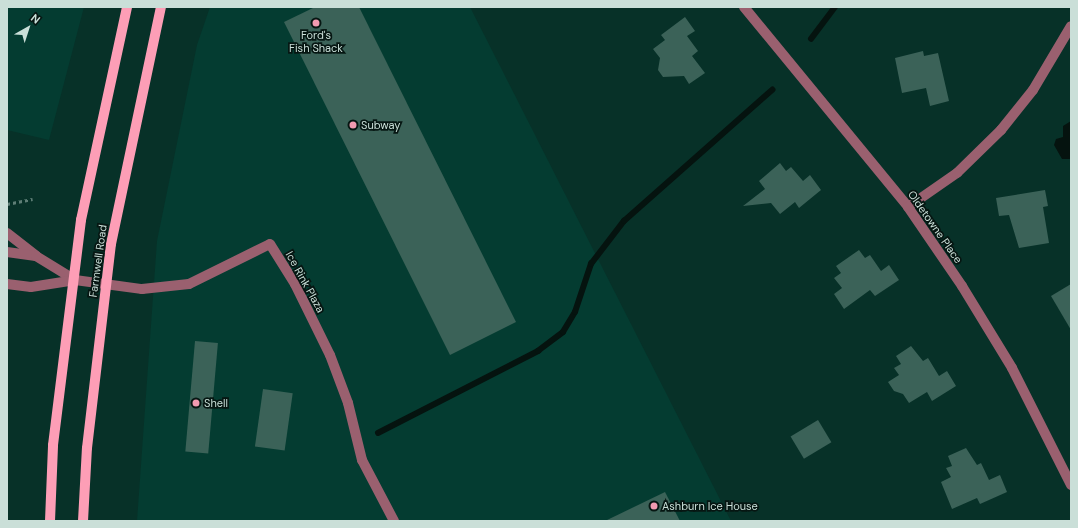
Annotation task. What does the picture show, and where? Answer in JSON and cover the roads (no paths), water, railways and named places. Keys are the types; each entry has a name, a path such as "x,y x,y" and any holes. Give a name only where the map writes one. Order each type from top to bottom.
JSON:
{"main road":[{"name":"Farmwell Road","path":"50,521 55,430 75,280 81,220 127,7"},
{"name":"Farmwell Road","path":"83,521 88,440 108,284 111,244 161,7"}],"street":[{"name":"Oldetowne Place","path":"744,7 908,207 1012,368 1071,485"},
{"path":"908,207 957,173 1001,130 1033,90 1071,26"},
{"path":"7,233 36,256 75,280"},
{"name":"Ice Rink Plaza","path":"75,280 142,289 189,284 270,244 295,284 330,355 348,403 362,460 394,521"},
{"path":"7,252 36,256"},
{"path":"7,284 31,287 75,280"}],"waterway":[{"path":"811,39 835,7"},
{"path":"378,433 538,351 563,332 575,312 591,264 624,221 772,90"}],"place":[{"name":"Ford's Fish Shack","path":"316,23"},
{"name":"Subway","path":"353,125"},
{"name":"Shell","path":"196,403"},
{"name":"Ashburn Ice House","path":"654,506"}]}
